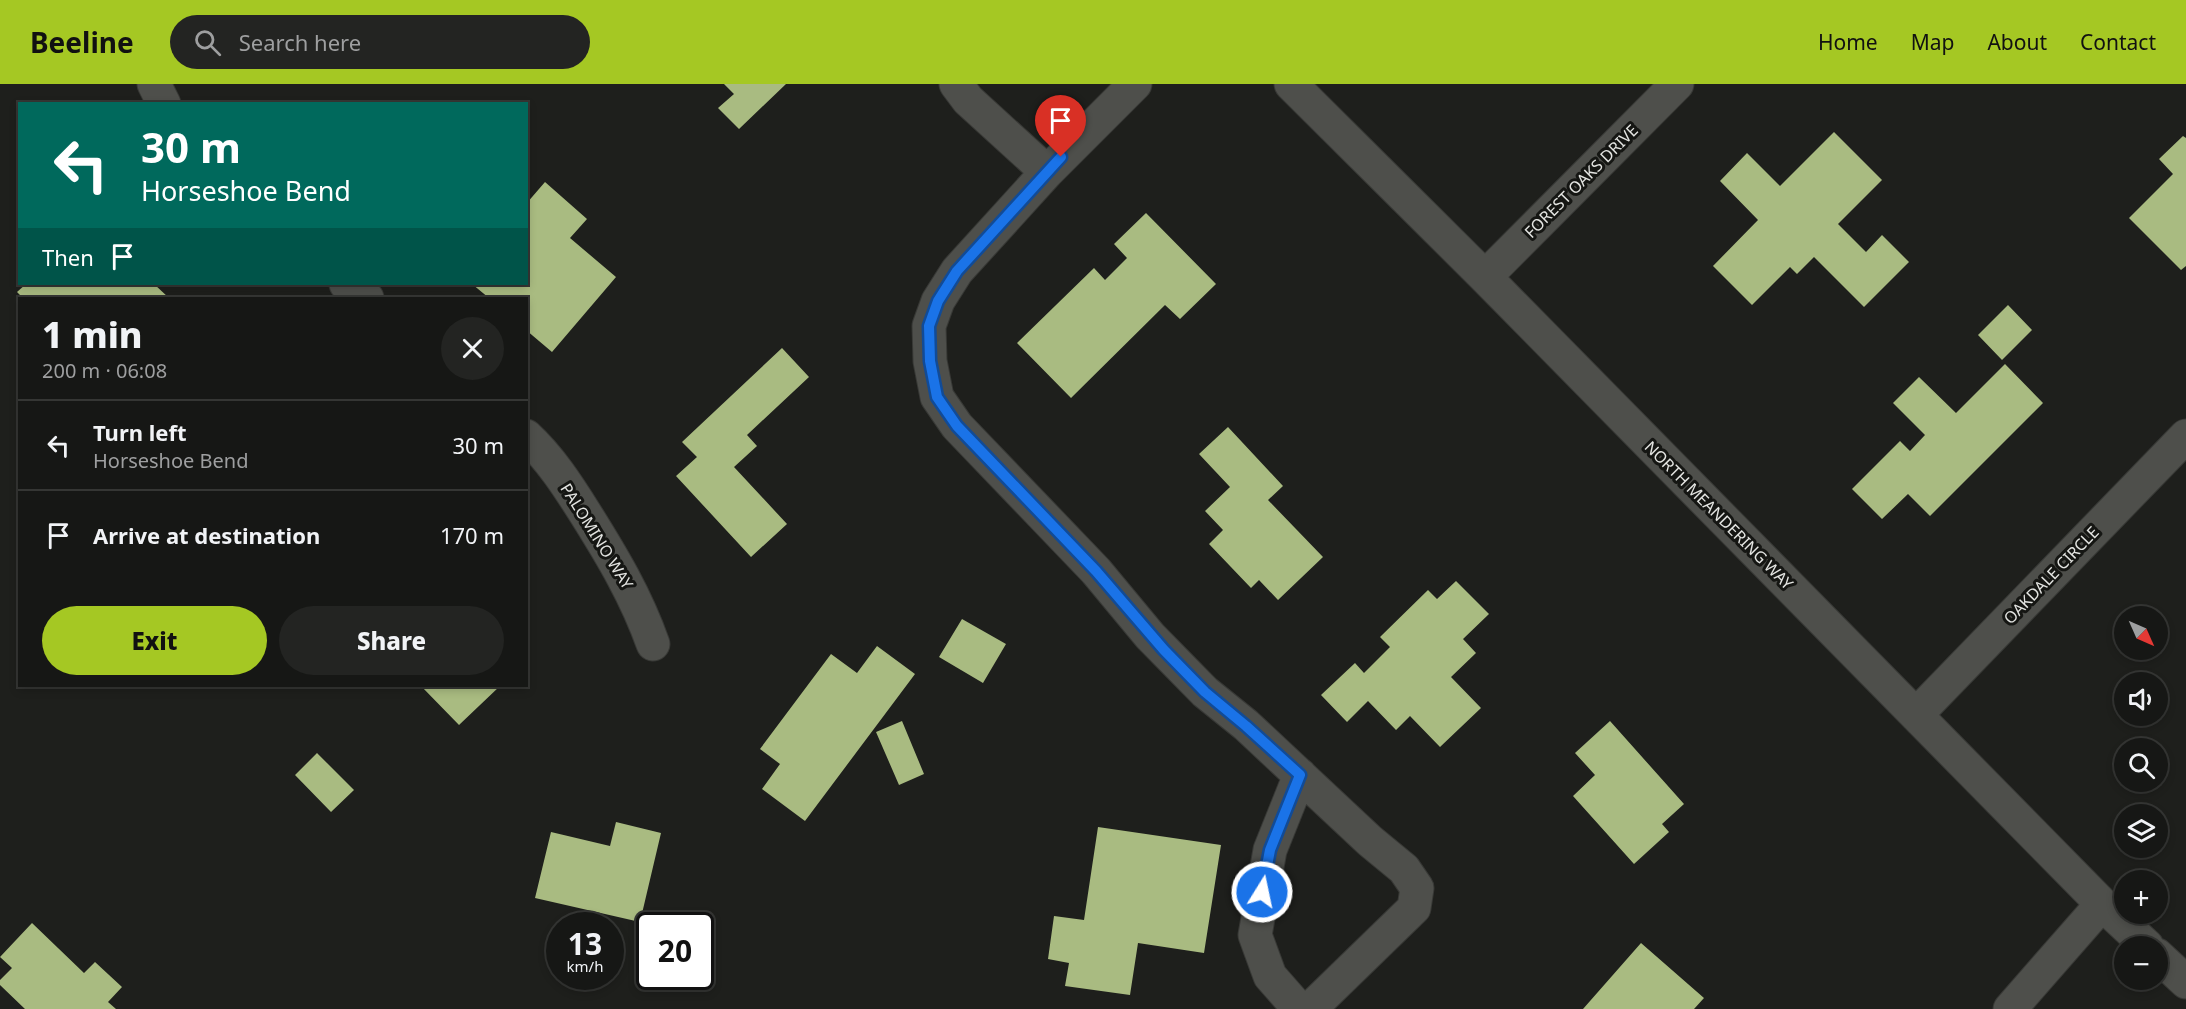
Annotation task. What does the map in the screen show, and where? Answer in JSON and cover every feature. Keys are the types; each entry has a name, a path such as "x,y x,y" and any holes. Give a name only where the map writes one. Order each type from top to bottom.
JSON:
{"street":[{"path":"154,84 163,102"},
{"path":"956,84 968,100 1047,172"},
{"path":"1135,84 1047,172 957,271 938,301 929,326 930,361 937,397 957,426 1096,571 1158,644 1205,692 1246,726 1370,841 1404,869 1417,888 1414,908 1310,1009"},
{"name":"NORTH MEANDERING WAY","path":"1291,84 1485,277 2102,904 2136,936"},
{"name":"FOREST OAKS DRIVE","path":"1485,277 1677,84"},
{"path":"348,285 366,297"},
{"name":"OAKDALE CIRCLE","path":"1916,715 2186,436"},
{"name":"PALOMINO WAY","path":"528,438 566,482 621,568 640,607 653,644"},
{"path":"1299,1009 1270,976 1255,935 1270,850 1300,775"},
{"path":"2010,1009 2102,904"},
{"path":"2168,965 2186,982"}],"building":[{"path":"724,84 786,84 739,129 718,108 734,94"},
{"path":"1834,132 1882,180 1838,224 1866,252 1882,235 1909,262 1864,307 1814,257 1797,274 1790,267 1752,305 1713,266 1758,220 1720,181 1747,153 1780,186"},
{"path":"2183,136 2186,138 2186,266 2181,270 2129,218 2173,174 2159,159"},
{"path":"545,182 587,219 570,238 616,277 552,352 528,332 528,297 488,297 473,285 528,285 528,202"},
{"path":"1146,213 1216,284 1180,319 1165,305 1071,398 1017,343 1094,268 1105,280 1127,258 1114,244"},
{"path":"25,285 155,285 168,297 22,297 17,292"},
{"path":"2008,305 2032,330 2002,360 1978,335"},
{"path":"782,348 809,377 747,435 757,446 734,467 787,524 751,557 676,476 697,457 682,442"},
{"path":"2005,364 2043,403 1930,516 1908,494 1882,519 1852,489 1900,441 1910,451 1925,435 1893,403 1919,377 1956,413"},
{"path":"1228,427 1283,486 1268,500 1323,557 1278,600 1259,580 1251,588 1209,544 1223,530 1205,511 1230,487 1199,454"},
{"path":"1456,581 1489,614 1463,639 1476,653 1451,677 1481,708 1440,747 1410,716 1396,730 1368,701 1347,722 1321,695 1355,663 1364,673 1390,647 1380,637 1428,590 1437,599"},
{"path":"962,619 1006,644 983,683 939,657"},
{"path":"877,646 915,674 805,821 762,789 780,764 760,749 831,654 857,673"},
{"path":"422,687 499,687 459,725"},
{"path":"902,721 924,774 899,785 876,732"},
{"path":"1610,721 1684,804 1662,824 1669,832 1634,864 1573,796 1595,775 1575,753"},
{"path":"317,753 354,790 331,812 295,775"},
{"path":"616,822 661,833 642,912 636,912 636,921 624,918 624,912 596,912 535,898 551,832 610,846"},
{"path":"1098,827 1221,845 1204,953 1138,943 1130,995 1065,986 1069,963 1048,959 1054,916 1084,920"},
{"path":"32,923 84,973 95,962 122,987 108,1002 116,1009 25,1009 0,985 0,980 12,968 0,957"},
{"path":"1641,943 1704,998 1694,1009 1583,1009"}],"route":[{"path":"1061,157 957,271 938,301 929,326 930,361 937,397 957,426 1096,571 1150,636 1205,692 1300,775 1270,850 1262,892"}]}
